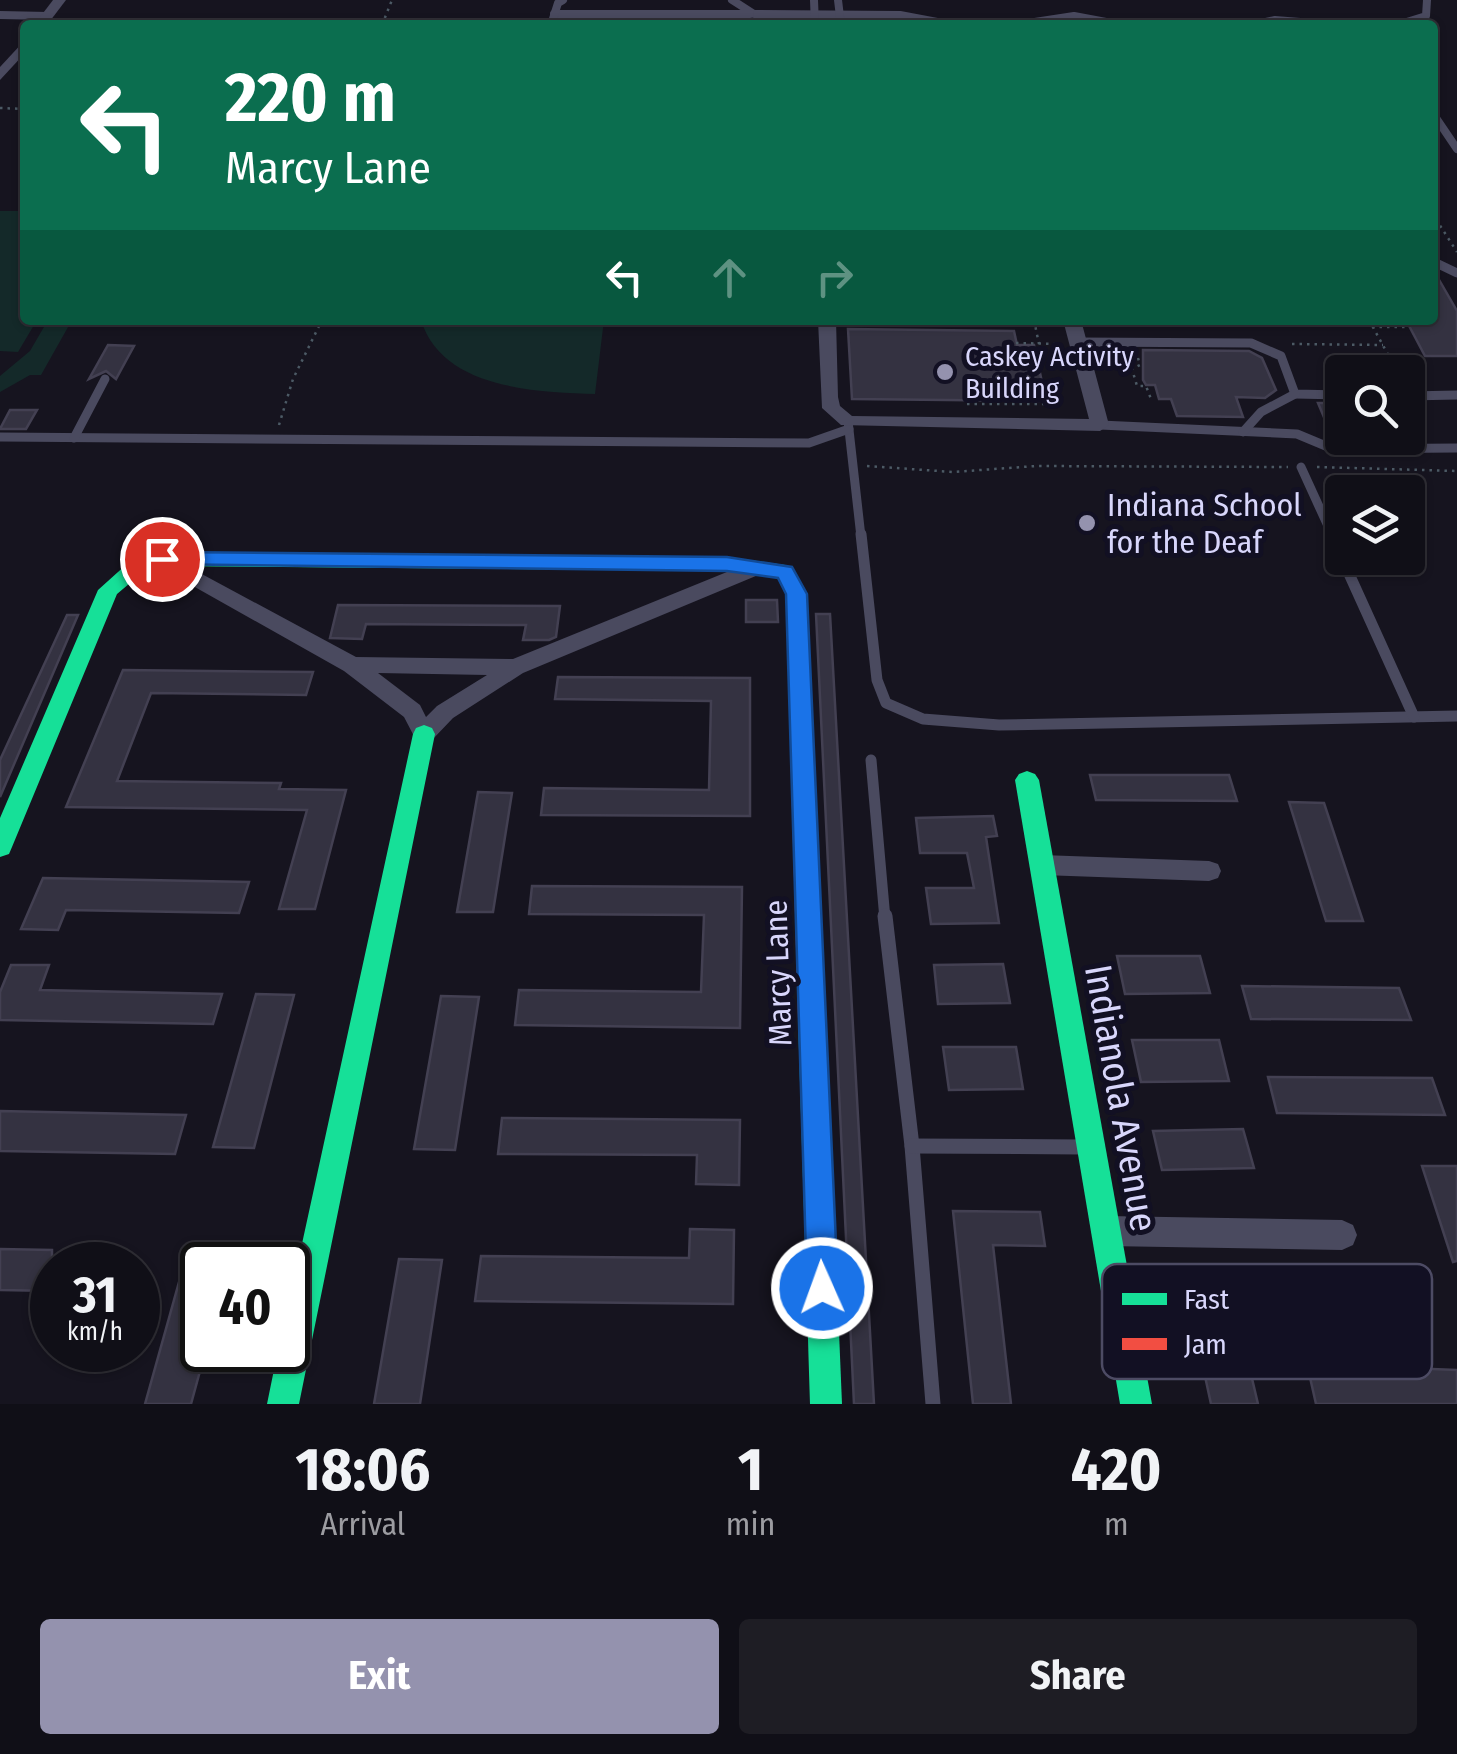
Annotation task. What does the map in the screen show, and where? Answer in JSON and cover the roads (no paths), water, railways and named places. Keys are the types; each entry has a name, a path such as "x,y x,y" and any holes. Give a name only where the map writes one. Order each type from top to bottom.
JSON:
{"street":[{"path":"44,20 60,0"},
{"path":"0,76 20,50"},
{"path":"828,325 831,408 848,425 1100,425 1073,325"},
{"path":"162,559 352,665 412,712 424,734"},
{"name":"Marcy Lane","path":"0,847 108,590 135,568 162,559 727,564 785,572 796,594 826,1404"},
{"path":"283,1404 424,734 445,712 515,667 756,568"},
{"path":"352,665 515,667"},
{"name":"Indianola Avenue","path":"1027,780 1112,1264"},
{"path":"1042,865 1208,871"},
{"path":"1106,1231 1342,1235"},
{"name":"Indianola Avenue","path":"1132,1379 1136,1404"}],"lane":[{"path":"553,20 563,0"},
{"path":"732,0 754,14"},
{"path":"814,0 815,20"},
{"path":"838,0 840,20"},
{"path":"1413,20 1426,16 1427,0"},
{"path":"554,14 840,13 926,20"},
{"path":"774,14 775,20"},
{"path":"0,15 44,20"},
{"path":"1048,20 1074,16 1095,20"},
{"path":"1438,121 1457,149"},
{"path":"1078,343 1251,343 1280,356 1295,394"},
{"path":"74,438 105,379"},
{"path":"1242,432 1260,412 1295,394 1325,395"},
{"path":"1425,396 1457,395"},
{"path":"0,438 809,443 848,425 877,680 884,702 898,710 930,720 999,725 1457,716"},
{"path":"1100,425 1297,434 1333,449 1457,448"},
{"path":"1301,467 1414,717"},
{"path":"871,760 890,980 912,1146 932,1404"},
{"path":"912,1146 1091,1147"}],"place":[{"name":"Caskey Activity Building","path":"945,372"},
{"name":"Indiana School for the Deaf","path":"1087,523"}]}
